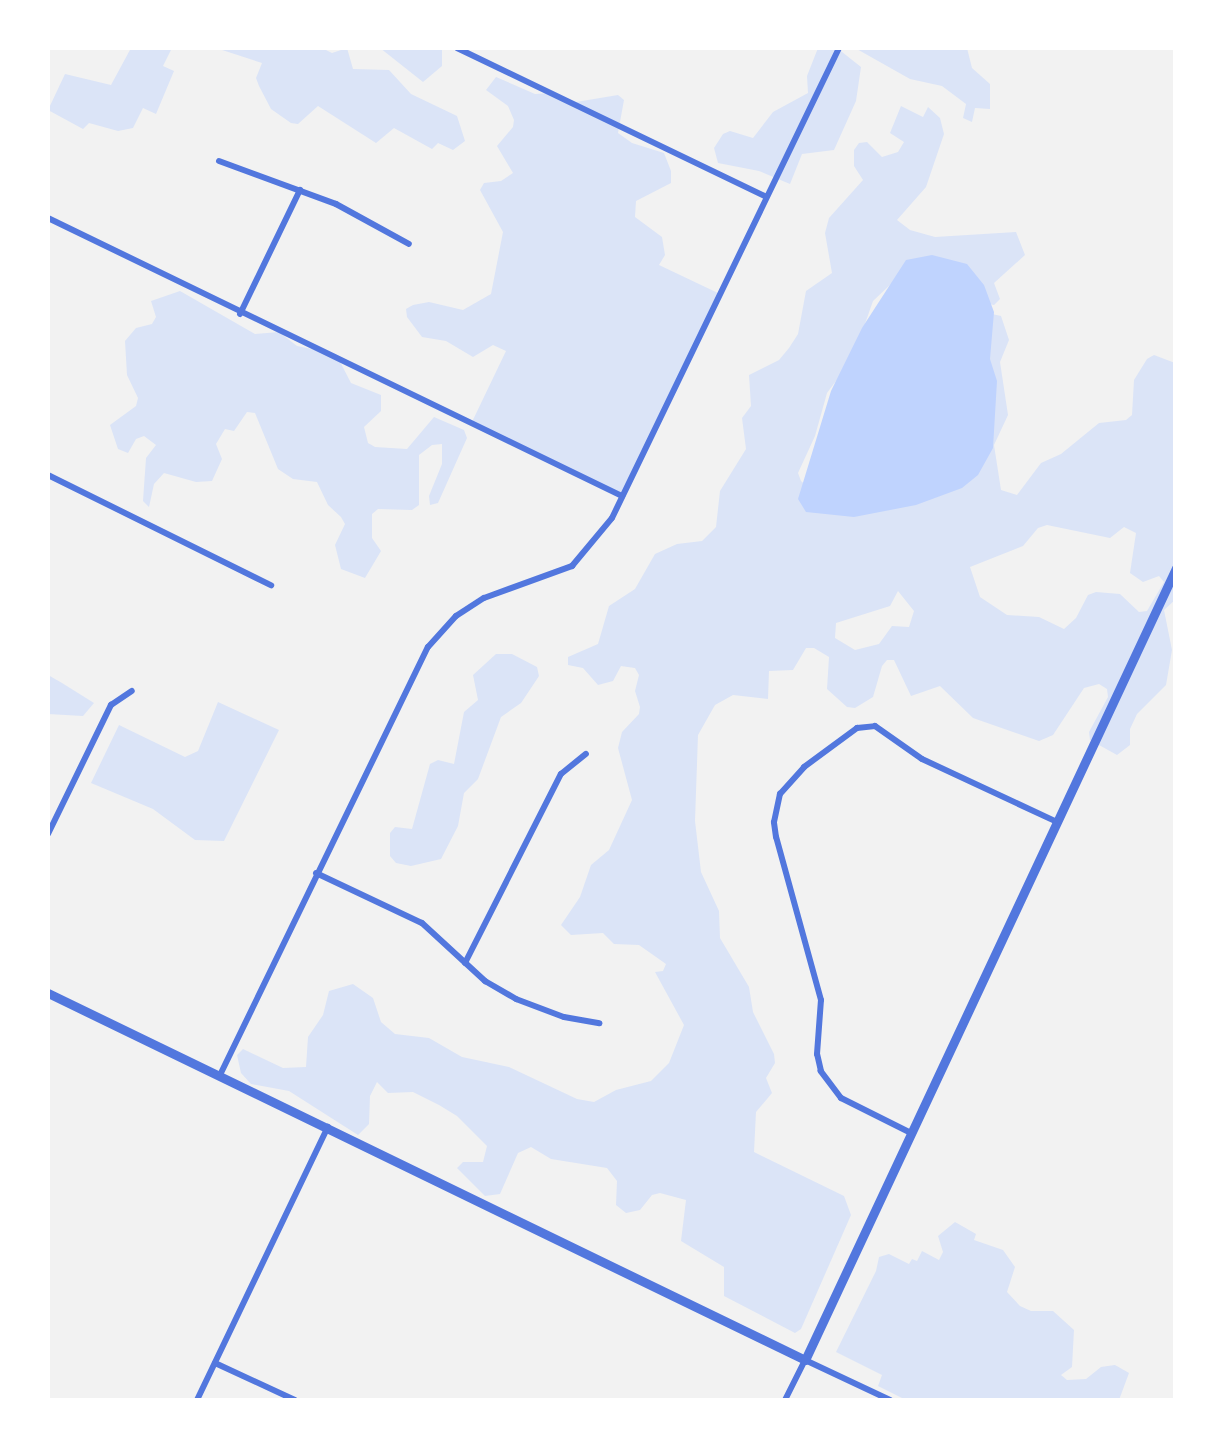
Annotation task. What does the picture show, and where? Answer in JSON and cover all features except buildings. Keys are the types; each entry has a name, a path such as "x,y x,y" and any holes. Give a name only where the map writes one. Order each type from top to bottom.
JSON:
{"street":[{"path":"457,48 766,198"},
{"path":"220,1075 417,664 440,632 484,598 572,566 612,518 838,48"},
{"path":"219,161 300,190 409,244"},
{"path":"240,314 300,190"},
{"path":"48,218 622,496"},
{"path":"48,475 271,586"},
{"path":"785,1400 1176,568"},
{"path":"48,834 111,705 132,691"},
{"path":"908,1132 842,1098 821,1070 817,1054 821,1000 776,837 774,822 780,794 804,767 857,728 875,726 922,759 1055,822"},
{"path":"465,963 560,774 586,754"},
{"path":"316,873 406,913 465,963 516,999 564,1017 599,1023"},
{"path":"48,993 890,1400"},
{"path":"196,1400 328,1128"},
{"path":"215,1363 295,1400"}],"shaded area":[{"path":"131,48 172,48 163,66 174,71 156,114 143,108 133,128 118,131 89,123 83,129 48,110 65,74 111,85"},
{"path":"216,48 322,48 332,53 347,48 353,69 389,70 411,94 457,116 465,141 453,150 438,143 432,149 394,128 376,143 318,106 298,124 291,123 271,109 259,86 256,78 262,63"},
{"path":"380,48 442,48 442,66 423,82"},
{"path":"818,48 837,48 861,67 856,101 834,150 802,154 790,184 759,171 718,163 714,148 723,134 730,131 753,138 773,112 808,93 807,76"},
{"path":"855,48 967,48 972,68 990,84 990,109 975,108 972,122 963,118 966,104 942,86 910,79"},
{"path":"496,77 535,94 552,93 576,102 618,95 624,100 618,133 632,143 664,153 671,171 671,183 636,201 635,217 662,237 665,255 659,265 720,294 622,496 471,424 506,351 493,345 473,357 446,341 422,337 407,317 406,309 413,305 429,302 463,310 491,294 503,232 480,190 484,183 501,181 513,173 497,146 514,120 508,106 486,90"},
{"path":"901,106 923,117 928,107 940,118 944,134 926,187 897,220 910,230 935,237 1016,232 1025,255 994,283 1000,299 994,305 892,283 873,301 853,358 827,393 815,436 798,473 801,481 807,486 984,385 992,314 1001,316 1009,340 1000,362 1008,415 994,445 1001,490 1017,495 1041,463 1061,454 1099,423 1126,420 1132,415 1134,380 1147,359 1154,355 1175,363 1176,599 1164,610 1172,650 1166,685 1137,714 1130,729 1130,745 1117,755 1090,740 1089,732 1108,697 1107,689 1099,684 1084,688 1053,735 1039,741 973,718 940,686 911,696 894,660 887,660 882,666 873,697 855,708 847,707 827,689 829,657 814,648 806,648 793,670 769,671 768,699 733,695 715,705 698,735 695,821 701,872 719,911 720,938 749,987 753,1012 774,1054 775,1063 766,1078 772,1093 756,1112 754,1152 844,1196 851,1215 801,1329 795,1333 724,1296 724,1267 681,1241 686,1200 660,1193 652,1195 640,1210 626,1213 616,1205 617,1181 607,1168 551,1159 531,1147 518,1153 500,1194 485,1196 457,1168 463,1162 483,1162 487,1146 457,1116 439,1105 413,1092 388,1093 377,1082 370,1096 369,1124 358,1135 289,1091 251,1084 241,1073 237,1055 243,1049 283,1068 306,1067 308,1037 323,1015 329,991 353,984 373,998 381,1022 395,1034 429,1038 462,1057 509,1067 577,1099 594,1102 616,1090 651,1081 669,1063 684,1025 655,972 663,971 666,964 639,945 614,944 603,933 571,935 561,925 580,897 591,865 609,850 632,800 618,748 622,732 639,714 640,707 635,691 639,675 635,668 621,666 613,681 598,685 583,668 568,665 568,657 598,644 609,606 635,589 655,554 677,544 702,541 716,527 720,491 746,449 742,418 751,406 749,375 779,360 789,348 798,334 806,291 832,273 825,233 829,218 863,180 854,166 854,150 859,143 867,142 882,157 898,152 904,142 890,133","holes":["1047,525 1110,538 1124,527 1136,533 1130,573 1143,582 1159,576 1164,582 1147,611 1139,612 1120,594 1096,592 1088,595 1076,618 1064,629 1039,617 1007,615 980,597 970,567 1023,546 1038,528","898,591 914,611 909,627 892,626 879,644 855,650 835,638 836,623 890,606"]},
{"path":"180,291 255,334 279,332 297,346 336,354 351,383 381,395 381,411 364,427 368,443 375,447 407,449 434,417 464,430 467,438 438,503 430,505 429,496 442,464 442,444 432,445 419,455 419,505 412,510 378,509 372,514 372,538 381,551 365,578 341,569 335,545 345,524 328,505 317,482 293,479 278,469 255,413 247,412 234,431 225,429 216,444 222,459 212,481 196,482 164,473 154,484 149,507 143,501 146,458 156,445 144,436 136,439 128,453 118,449 110,425 136,406 138,398 127,375 125,341 136,328 152,324 156,317 151,301"},
{"path":"496,654 512,654 537,667 539,676 521,703 501,717 478,779 464,793 458,826 441,859 411,866 396,863 390,856 390,833 395,827 412,829 430,764 438,760 454,764 464,712 478,700 473,675"},
{"path":"48,675 94,703 83,716 48,714"},
{"path":"218,702 279,730 224,841 195,840 153,809 91,783 119,725 185,757 198,751"},
{"path":"955,1222 976,1234 974,1240 1003,1250 1015,1267 1007,1292 1020,1306 1031,1311 1053,1311 1074,1330 1072,1367 1061,1375 1067,1380 1086,1379 1101,1367 1115,1365 1129,1373 1119,1400 906,1400 878,1386 882,1375 836,1352 876,1271 879,1257 889,1254 909,1264 912,1259 917,1261 922,1251 939,1260 943,1252 938,1236"}],"water":[{"path":"932,255 967,264 984,285 994,312 990,359 997,381 993,448 978,475 962,488 916,505 854,517 806,512 798,499 831,391 862,328 906,260"}]}
